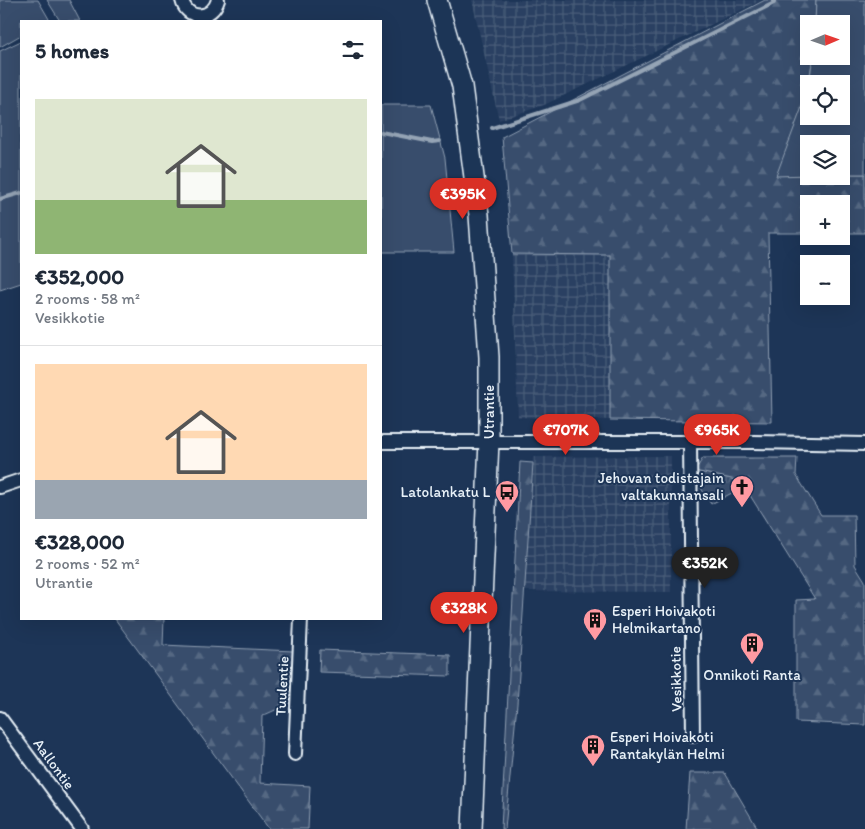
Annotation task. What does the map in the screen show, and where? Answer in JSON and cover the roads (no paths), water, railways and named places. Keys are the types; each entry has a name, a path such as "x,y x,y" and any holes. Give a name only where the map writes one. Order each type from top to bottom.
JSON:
{"main road":[{"name":"Utrantie","path":"437,0 462,86 479,215 489,358 489,441 472,829"}],"street":[{"path":"182,0 190,13 201,16 212,11 218,0"},
{"path":"382,442 752,442 865,444"},
{"name":"Vesikkotie","path":"690,442 693,736"},
{"path":"0,487 20,480"},
{"name":"Tuulentie","path":"295,754 301,620"},
{"name":"Aallontie","path":"2,727 82,829"}],"waterway":[{"path":"492,128 580,100 774,3 774,0"},
{"path":"382,132 432,142 440,141"},
{"path":"0,199 20,193"}],"place":[{"name":"Jehovan todistajain valtakunnansali","path":"742,508"},
{"name":"Latolankatu L","path":"507,513"},
{"name":"Esperi Hoivakoti Helmikartano","path":"595,641"},
{"name":"Onnikoti Ranta","path":"752,665"},
{"name":"Esperi Hoivakoti Rantakylän Helmi","path":"593,767"}]}
